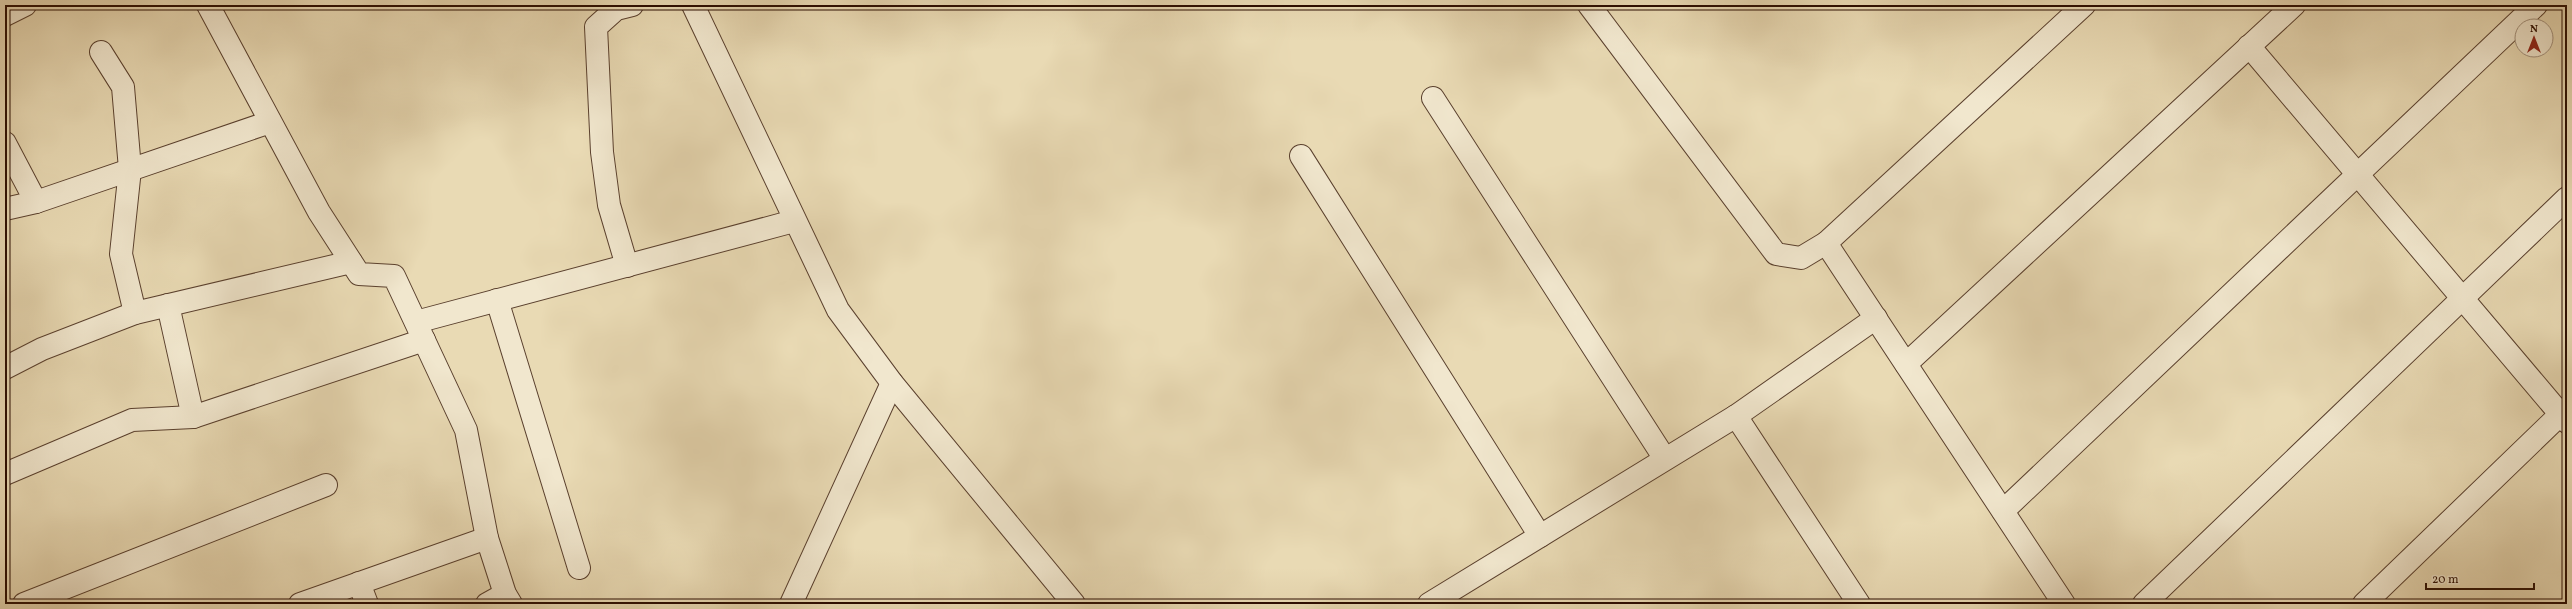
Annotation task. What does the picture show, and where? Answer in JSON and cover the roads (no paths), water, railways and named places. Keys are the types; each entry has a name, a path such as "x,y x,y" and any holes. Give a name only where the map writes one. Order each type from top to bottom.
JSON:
{"street":[{"path":"5,15 25,5"},
{"path":"208,5 319,212 359,274 394,276 466,430 501,601"},
{"path":"627,266 609,205 602,152 596,27 616,9 632,5"},
{"path":"693,5 794,221 838,310 892,383 1074,604"},
{"path":"1589,5 1776,254 1801,258 1826,243 2084,5"},
{"path":"1906,364 2294,5"},
{"path":"2003,511 2536,5"},
{"path":"2249,46 2462,298 2565,415 2364,604"},
{"path":"101,52 123,88 130,169 120,254 135,313"},
{"path":"1433,98 1665,459"},
{"path":"5,209 36,202 270,122"},
{"path":"5,143 36,202"},
{"path":"1301,156 1540,536"},
{"path":"2144,604 2567,198"},
{"path":"5,474 132,420 193,417 498,300 794,221"},
{"path":"1826,243 2064,604"},
{"path":"5,368 42,349 135,313 351,262"},
{"path":"498,300 579,568"},
{"path":"168,305 193,417"},
{"path":"1429,604 1736,416 1876,318"},
{"path":"791,604 892,383"},
{"path":"1736,416 1859,604"},
{"path":"24,604 326,485"},
{"path":"300,604 487,538"},
{"path":"359,583 367,604"}]}
